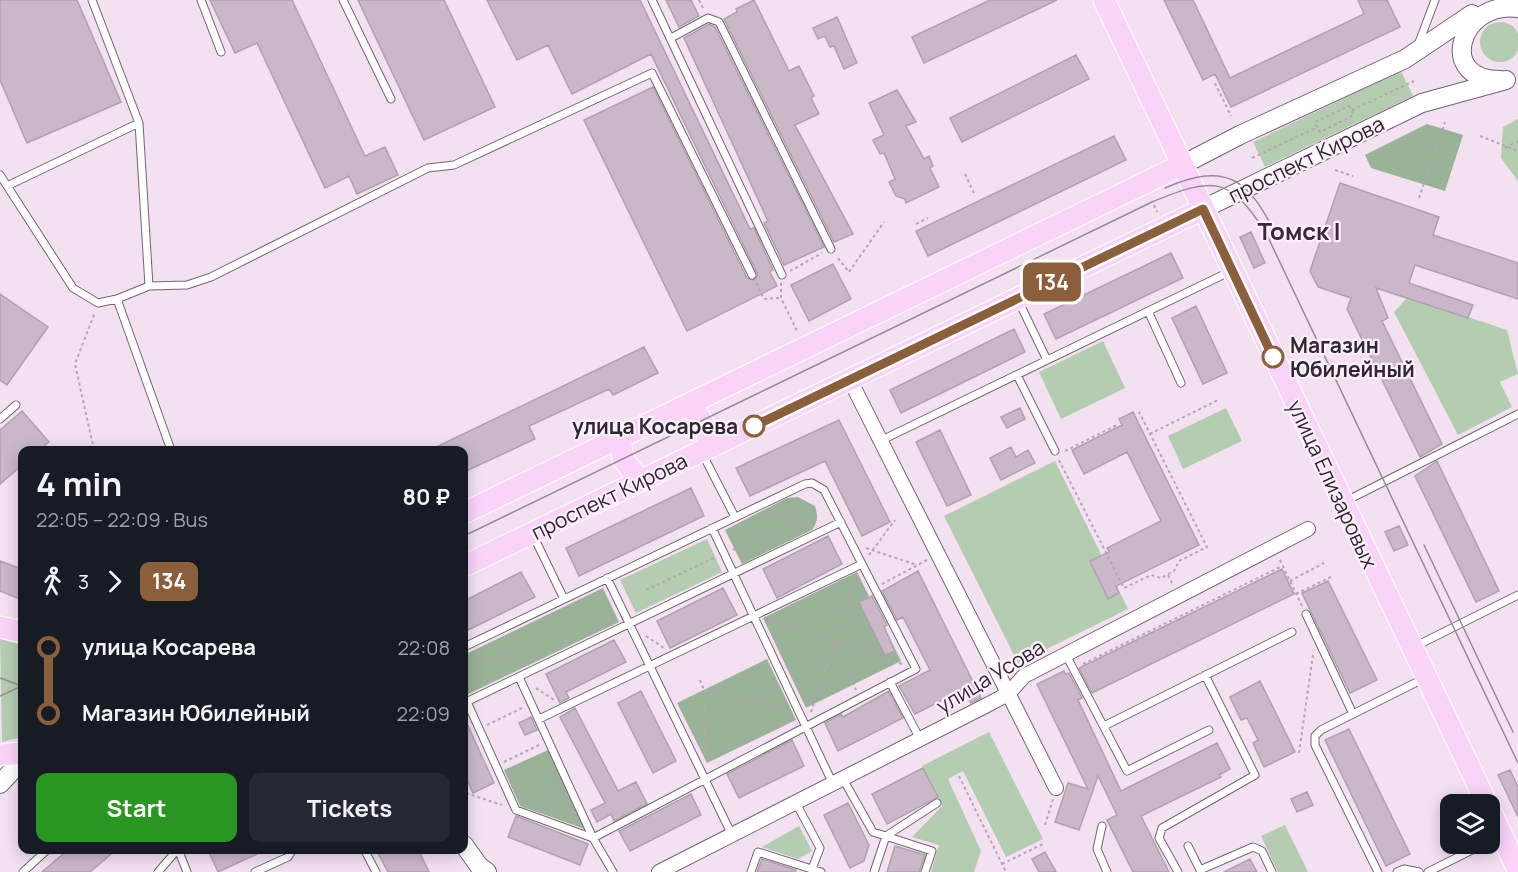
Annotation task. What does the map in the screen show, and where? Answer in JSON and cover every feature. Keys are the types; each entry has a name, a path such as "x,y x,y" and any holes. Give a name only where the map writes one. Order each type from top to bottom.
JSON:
{"main road":[{"name":"улица Елизаровых","path":"1104,0 1481,794"},
{"path":"468,511 1415,52 1480,8 1499,3 1518,8"},
{"path":"1472,14 1462,33 1462,50 1465,60 1479,75 1494,80 1512,78"},
{"name":"проспект Кирова","path":"468,564 1422,103 1512,78"},
{"path":"688,405 703,420 708,435 705,450"},
{"path":"620,437 623,459 640,481"},
{"path":"0,627 18,632"},
{"path":"0,755 18,753"},
{"path":"0,784 18,764"},
{"path":"1500,849 1518,870"},
{"path":"468,851 479,866 487,872"}],"street":[{"path":"850,380 936,555 1056,788"},
{"name":"улица Усова","path":"659,872 921,741 1008,694 1024,676 1308,529"}],"lane":[{"path":"92,0 139,123 148,286"},
{"path":"201,0 221,52"},
{"path":"343,0 391,99"},
{"path":"652,0 782,275"},
{"path":"1415,52 1435,0"},
{"path":"671,38 708,18 719,22 831,249"},
{"path":"0,175 73,288 98,303 117,299 148,286 187,285 212,277 428,168 454,165 652,73 752,275"},
{"path":"7,186 139,123"},
{"path":"880,441 1232,270"},
{"path":"117,299 170,446"},
{"path":"1017,299 1047,360"},
{"path":"1148,311 1181,383"},
{"path":"1017,375 1055,451"},
{"path":"0,419 16,405"},
{"path":"1342,504 1518,414"},
{"path":"705,450 735,517"},
{"path":"468,645 756,507 812,483 824,490 916,669 593,838 516,810 468,708"},
{"path":"468,701 841,522"},
{"path":"712,528 806,726 838,782 873,832 932,851 925,872"},
{"path":"532,533 564,599"},
{"path":"539,719 862,564"},
{"path":"607,578 732,835"},
{"path":"1412,648 1518,595"},
{"path":"1306,614 1353,714"},
{"path":"1104,726 1293,632"},
{"path":"1066,655 1127,771 1209,730"},
{"path":"1178,872 1159,838 1162,828 1255,775 1204,675"},
{"path":"519,677 593,838 613,872"},
{"path":"1378,872 1315,745 1318,732 1426,678"},
{"path":"890,682 921,741"},
{"path":"796,803 820,848 812,869"},
{"path":"874,872 886,836 937,803"},
{"path":"1102,826 1097,849 1107,872"},
{"path":"1188,846 1201,871 1253,847 1262,851 1272,872"},
{"path":"752,872 758,852 821,872"},
{"path":"23,872 43,854"},
{"path":"158,872 174,854"},
{"path":"180,854 187,872"},
{"path":"255,872 288,857 290,854"},
{"path":"367,854 376,872"},
{"path":"1428,872 1464,854"},
{"path":"1396,872 1404,869 1419,872"}],"path":[{"path":"1352,110 1414,81"},
{"path":"1215,83 1231,116"},
{"path":"1349,106 1352,110 1354,115 1320,132 1318,127 1315,122 1349,106"},
{"path":"1419,198 1445,122"},
{"path":"1252,158 1318,127"},
{"path":"1480,136 1518,151"},
{"path":"1505,147 1518,141"},
{"path":"1335,170 1353,176"},
{"path":"965,174 975,195"},
{"path":"916,224 928,218"},
{"path":"798,333 781,298 782,275 831,249 849,272 884,222"},
{"path":"752,275 764,299 781,298"},
{"path":"93,446 75,364 98,303"},
{"path":"1150,434 1218,400"},
{"path":"1117,425 1057,454 1124,588 1151,575 1161,578 1174,571 1179,561 1207,547 1139,412"},
{"path":"756,507 827,529"},
{"path":"646,590 799,520"},
{"path":"806,726 862,564 895,520"},
{"path":"852,544 918,565"},
{"path":"1273,547 1306,614"},
{"path":"874,588 936,555"},
{"path":"1290,581 1324,563"},
{"path":"1073,668 1282,566"},
{"path":"1296,594 1331,577"},
{"path":"753,615 916,669"},
{"path":"629,624 673,654"},
{"path":"559,629 570,652"},
{"path":"1299,753 1316,635"},
{"path":"484,637 495,659 524,646"},
{"path":"834,642 859,699"},
{"path":"519,677 565,706"},
{"path":"699,680 704,690 705,780"},
{"path":"704,690 799,711"},
{"path":"479,728 531,704"},
{"path":"496,766 549,740"},
{"path":"959,776 1006,872"},
{"path":"1046,825 1056,788"},
{"path":"548,821 560,789"},
{"path":"468,794 516,810"},
{"path":"1002,864 1044,843"}],"green space":[{"path":"1492,23 1508,23 1519,34 1519,50 1508,61 1492,61 1481,50 1481,34"},
{"path":"1401,71 1413,96 1265,167 1253,142"},
{"path":"1518,119 1518,181 1501,158 1503,127"},
{"path":"1427,124 1463,135 1445,191 1371,168 1365,155"},
{"path":"1408,297 1507,330 1518,374 1500,382 1512,407 1458,435 1394,312"},
{"path":"1103,341 1125,388 1061,419 1039,372"},
{"path":"1226,408 1242,441 1183,469 1168,436"},
{"path":"1055,461 1128,609 1018,663 944,516"},
{"path":"798,497 815,506 817,519 812,530 742,564 725,530 787,498"},
{"path":"707,539 722,572 636,613 620,580"},
{"path":"857,572 901,661 806,708 763,618"},
{"path":"603,588 619,622 468,694 468,653"},
{"path":"0,639 18,644 18,738 2,742"},
{"path":"767,659 796,720 707,763 677,703"},
{"path":"989,732 1043,839 1006,857 963,771 948,779 981,851 974,872 931,872 939,845 912,837 942,806 922,766"},
{"path":"548,750 585,829 520,806 504,770"},
{"path":"1285,825 1308,872 1278,872 1261,836"},
{"path":"799,826 812,851 798,859 762,847"}],"building":[{"path":"0,0 77,0 121,102 27,143 0,80"},
{"path":"210,0 292,0 365,156 385,147 398,175 357,194 349,176 325,188 257,43 235,53"},
{"path":"358,0 444,0 495,107 424,140"},
{"path":"487,0 640,0 750,229 754,228 773,270 770,272 777,286 687,331 584,120 653,87 747,278 754,280 758,275 651,54 572,94 548,45 517,60"},
{"path":"666,0 691,0 699,16 679,27"},
{"path":"754,0 789,71 799,66 814,96 811,98 819,114 795,125 853,234 834,242 724,19 737,12 736,9"},
{"path":"990,0 1057,0 924,63 912,37"},
{"path":"1164,0 1193,0 1230,78 1364,14 1358,0 1387,0 1400,27 1231,107 1215,74 1203,80"},
{"path":"837,17 857,63 844,69 834,46 830,47 825,36 818,39 813,28"},
{"path":"709,24 715,27 824,247 784,265 764,223 768,221 684,38"},
{"path":"1076,55 1089,79 962,142 950,118"},
{"path":"897,90 916,122 906,126 924,159 929,156 933,166 930,168 939,187 906,203 905,199 896,196 889,182 895,179 884,153 880,154 873,140 884,135 869,103"},
{"path":"1114,136 1126,160 928,256 916,231"},
{"path":"1340,183 1439,217 1433,235 1518,263 1518,299 1415,265 1409,283 1473,305 1468,318 1376,288 1388,318 1382,321 1442,444 1420,457 1347,309 1351,298 1318,287 1310,271"},
{"path":"1251,232 1265,263 1254,268 1240,237"},
{"path":"1171,253 1183,278 1056,339 1044,314"},
{"path":"833,264 851,299 809,321 791,285"},
{"path":"0,294 48,327 7,385 0,380"},
{"path":"1196,306 1227,373 1203,384 1172,318"},
{"path":"1014,329 1025,352 901,413 890,390"},
{"path":"644,347 658,373 613,395 609,389 529,426 535,439 468,470 468,446 438,446"},
{"path":"1020,408 1025,419 1007,428 1001,417"},
{"path":"22,411 49,442 44,446 18,446 18,468 0,484 0,430"},
{"path":"1133,412 1199,545 1116,586 1119,593 1108,599 1090,561 1109,552 1107,548 1161,521 1127,452 1084,474 1072,450 1122,425 1119,419"},
{"path":"839,420 890,522 862,536 825,461 750,496 736,468"},
{"path":"940,430 971,495 947,506 916,442"},
{"path":"1011,447 1016,457 1028,450 1035,463 1001,480 990,458"},
{"path":"1437,461 1499,591 1476,602 1415,476"},
{"path":"691,488 704,516 579,576 566,548"},
{"path":"1399,526 1408,545 1394,551 1385,532"},
{"path":"828,536 842,564 777,598 763,569"},
{"path":"0,561 18,568 18,598 0,591"},
{"path":"1282,569 1294,594 1092,693 1079,668"},
{"path":"918,571 981,698 971,703 964,689 915,714 899,686 930,670 903,617 897,620 882,591"},
{"path":"521,572 535,597 468,630 468,599"},
{"path":"1328,581 1377,680 1350,693 1302,593"},
{"path":"723,588 737,615 670,648 657,621"},
{"path":"872,596 887,625 884,627 895,651 885,655 859,602"},
{"path":"614,640 626,662 566,692 569,698 560,703 546,674"},
{"path":"1064,671 1065,674 1069,673 1082,698 1078,700 1121,791 1217,743 1230,769 1219,775 1221,777 1141,816 1169,872 1133,872 1107,820 1117,815 1098,776 1079,830 1055,822 1068,783 1088,789 1037,684"},
{"path":"1260,681 1295,752 1264,767 1253,743 1258,740 1247,718 1241,720 1230,697"},
{"path":"641,691 676,761 653,773 618,703"},
{"path":"889,691 903,718 838,751 825,723 841,714 843,717"},
{"path":"575,708 618,791 636,782 647,804 614,821 611,814 597,822 591,810 605,803 560,717"},
{"path":"531,717 537,730 525,735 519,723"},
{"path":"468,726 494,783 473,793 468,782"},
{"path":"1349,729 1410,854 1386,866 1325,740"},
{"path":"792,740 804,766 739,798 727,774"},
{"path":"923,768 938,797 887,824 872,794"},
{"path":"1510,770 1518,787 1518,817 1498,775"},
{"path":"1307,792 1313,805 1297,812 1291,799"},
{"path":"691,794 701,815 630,851 619,831"},
{"path":"848,803 869,845 864,861 850,868 824,815"},
{"path":"516,816 588,844 580,865 508,837"},
{"path":"895,846 925,855 919,872 887,872"},
{"path":"1045,852 1056,872 1039,872 1032,859"},
{"path":"63,854 111,854 90,872 42,872"},
{"path":"210,854 257,854 218,872"},
{"path":"379,854 420,854 429,872 388,872"},
{"path":"762,859 796,870 795,872 757,872"},
{"path":"1250,859 1257,872 1224,872"}],"tram line":[{"path":"1165,188 1206,176 1235,181 1258,203 1278,239"},
{"path":"468,534 1152,202 1190,188 1218,186 1230,191 1241,200 1266,233 1518,763"},
{"path":"1424,545 1513,732"},
{"path":"0,678 18,685"},
{"path":"0,696 18,688"}],"bus line":[{"name":"134","path":"754,426 1203,209 1273,357"}],"place":[{"name":"Магазин Юбилейный","path":"1273,357"},
{"name":"улица Косарева","path":"754,426"}],"district":[{"name":"Томск I","path":"1299,230"}]}
